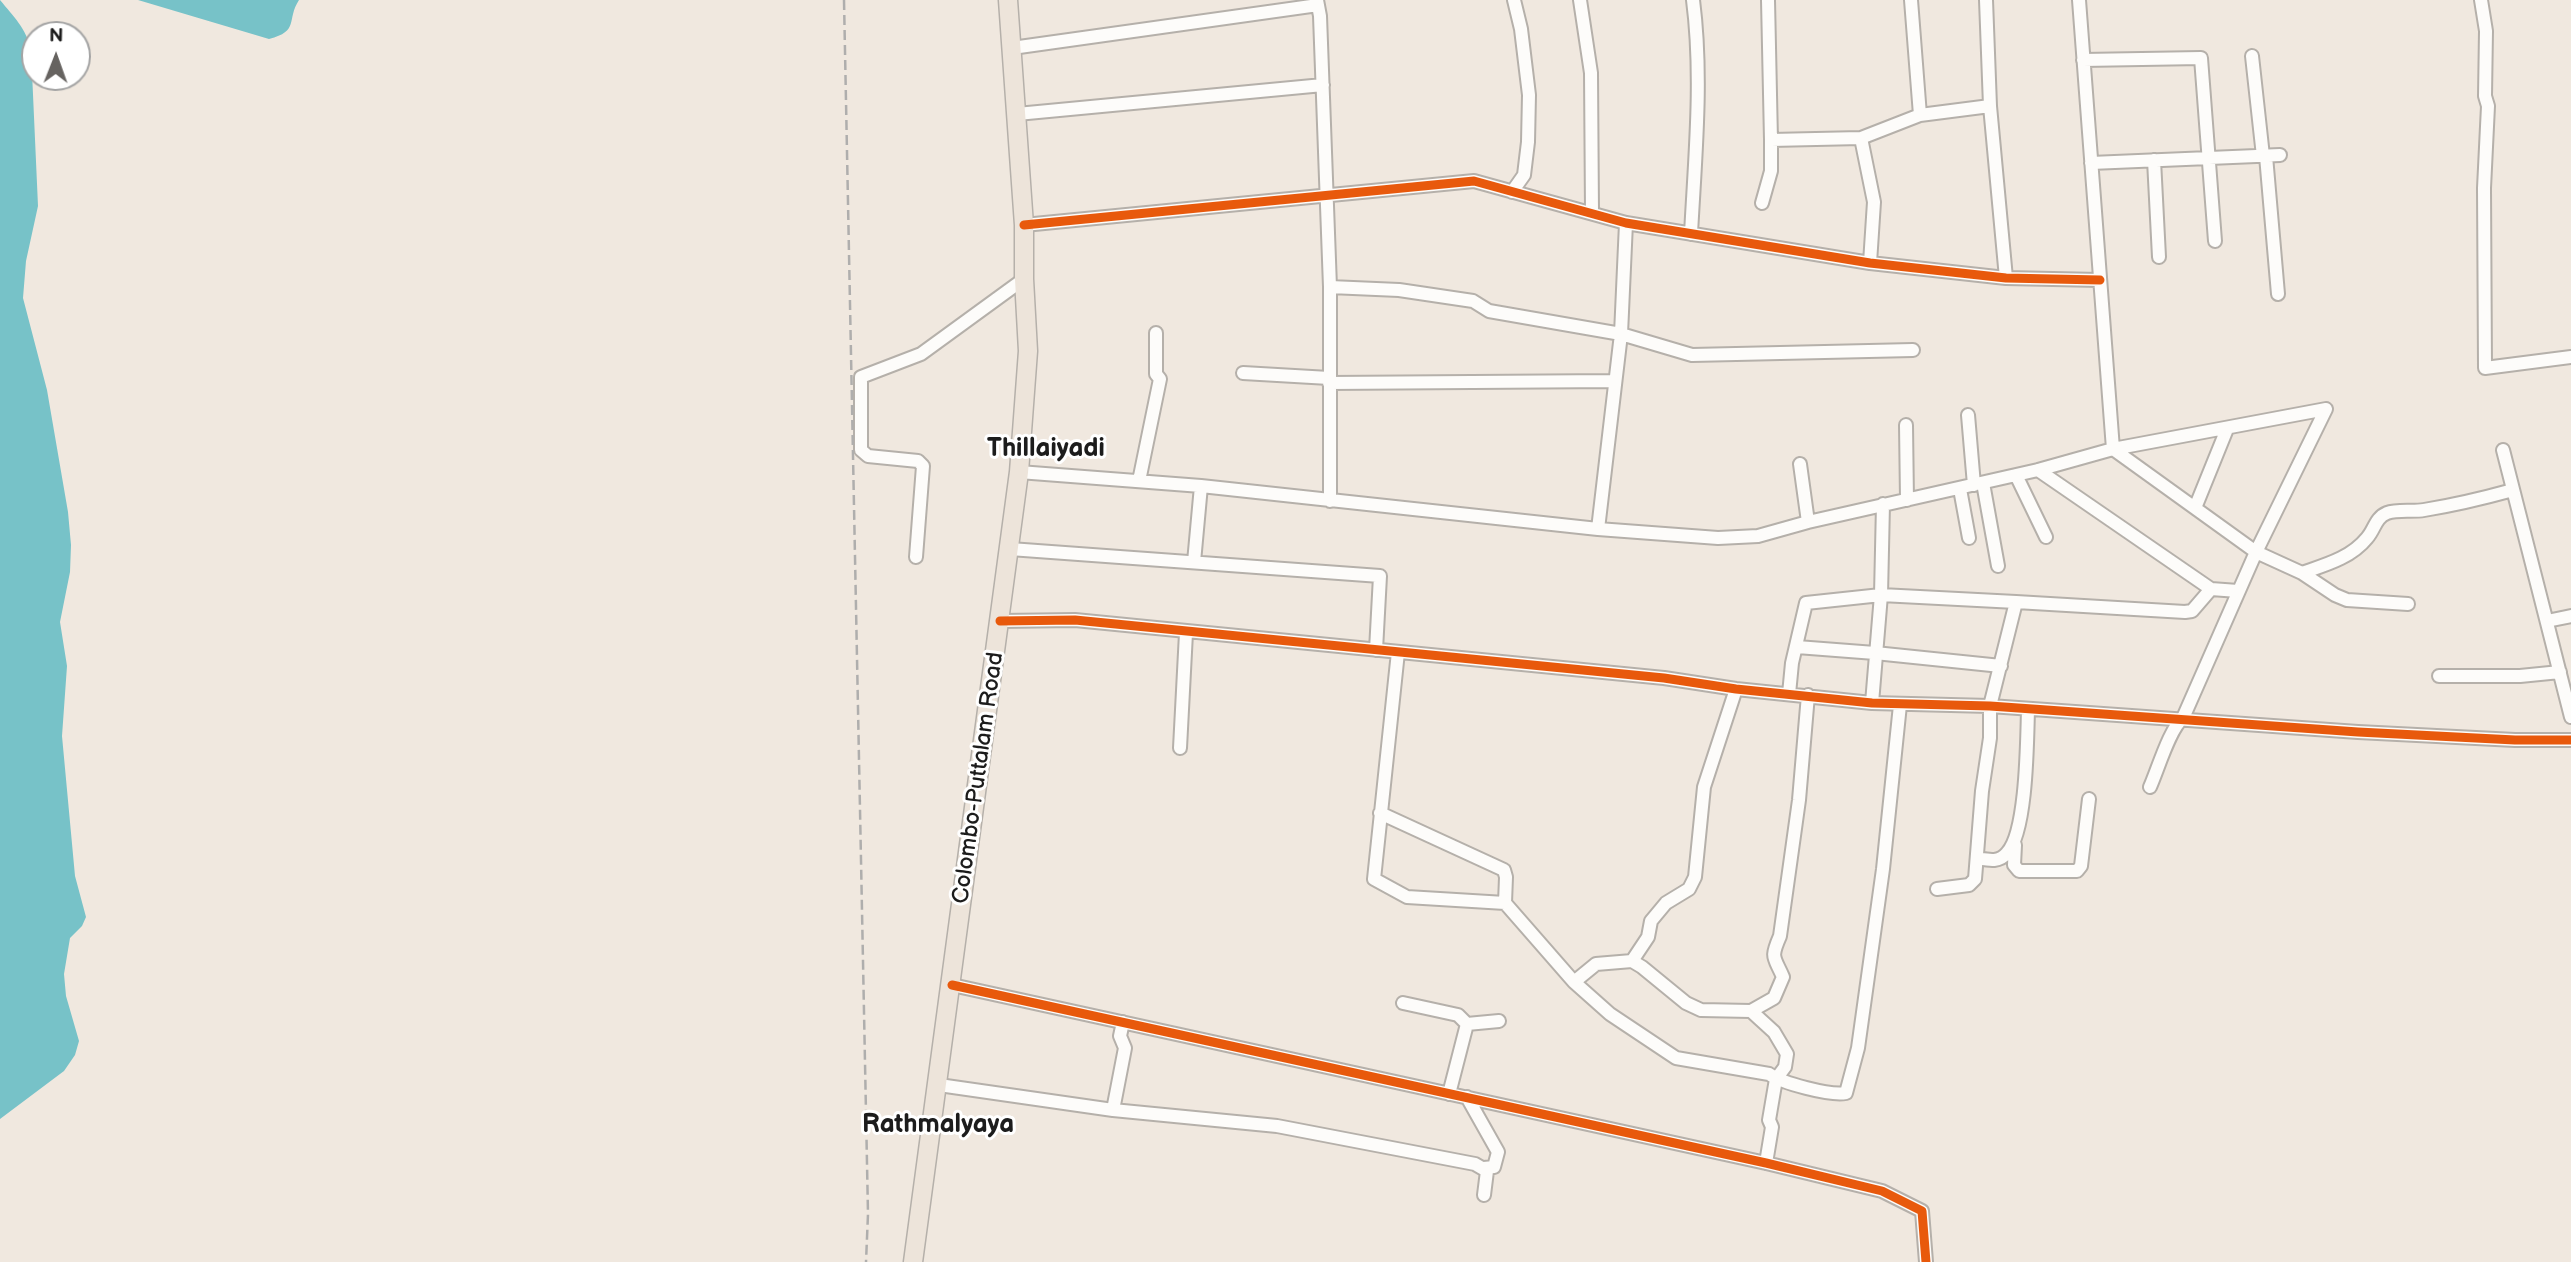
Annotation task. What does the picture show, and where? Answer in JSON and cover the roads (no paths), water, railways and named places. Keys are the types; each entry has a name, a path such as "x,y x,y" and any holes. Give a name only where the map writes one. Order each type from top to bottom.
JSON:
{"highway":[{"name":"Colombo-Puttalam Road","path":"913,1262 939,1085 1019,472 1028,351 1024,225 1008,0"}],"street":[{"path":"1512,192 1524,175 1528,118 1525,58 1514,0"},
{"path":"1580,0 1591,73 1592,212"},
{"path":"1691,234 1696,144 1696,28 1693,0"},
{"path":"1762,203 1771,171 1768,0"},
{"path":"1911,0 1920,115"},
{"path":"1986,0 1990,106 2006,278"},
{"path":"2080,0 2113,449"},
{"path":"2481,0 2486,31 2485,96 2488,106 2484,188 2485,368 2571,357"},
{"path":"1012,48 1318,3 1330,287 1330,501"},
{"path":"2252,56 2270,156 2278,294"},
{"path":"2083,60 2201,58 2215,241"},
{"path":"1017,114 1323,85"},
{"path":"1771,140 1861,138 1920,115 1990,106"},
{"path":"1861,138 1874,202 1870,262"},
{"path":"2091,163 2270,156"},
{"path":"2154,160 2159,257"},
{"path":"1024,225 1474,181 1626,223 1691,234 1870,262 2006,278 2101,280"},
{"path":"1598,529 1621,334 1626,223"},
{"path":"916,557 923,466 918,461 868,456 861,450 861,377 921,354 1024,279"},
{"path":"1330,287 1399,290 1473,301 1489,311 1621,334 1692,355 1913,350"},
{"path":"1139,481 1160,379 1156,374 1156,333"},
{"path":"1243,373 1329,380 1615,381"},
{"path":"1019,472 1202,486 1598,529 1718,538 1758,536 1883,504 2038,470 2113,449 2326,409 2256,552 2183,718 2175,724 2150,787"},
{"path":"1968,415 1978,484 1998,566"},
{"path":"1906,425 1907,500"},
{"path":"2195,508 2227,429"},
{"path":"2113,449 2256,552 2302,573 2335,595 2347,600 2408,604"},
{"path":"2503,450 2547,621 2564,675 2571,717"},
{"path":"1800,464 1808,522"},
{"path":"2038,470 2211,589 2238,591"},
{"path":"2016,475 2046,537"},
{"path":"1194,562 1202,486"},
{"path":"1960,489 1969,538"},
{"path":"2302,573 2337,561 2353,552 2368,537 2376,521 2388,513 2461,504 2514,490"},
{"path":"1872,703 1881,595 1883,504"},
{"path":"1010,549 1380,576 1376,650"},
{"path":"1789,694 1792,663 1807,603 1881,595 2185,612 2192,611 2211,589"},
{"path":"1937,889 1969,885 1975,878 1982,791 1990,738 1990,706 2017,601"},
{"path":"2547,621 2571,616"},
{"path":"1000,621 1075,620 1664,678 1736,689 1872,703 1990,706 2358,732 2515,740 2571,740"},
{"path":"1180,748 1186,633"},
{"path":"1797,647 2001,666"},
{"path":"1398,652 1374,879 1408,897 1505,903"},
{"path":"2439,676 2564,675"},
{"path":"1632,961 1648,937 1651,921 1666,903 1689,889 1695,877 1704,787 1736,689"},
{"path":"1574,982 1597,964 1632,961 1686,1003 1701,1010 1751,1011 1774,998 1783,976 1774,964 1772,956 1780,936 1799,800 1808,695"},
{"path":"1380,813 1504,870 1505,903 1574,982 1610,1014 1676,1058 1769,1074 1776,1079 1839,1094 1846,1093 1858,1048 1881,883 1900,705"},
{"path":"2028,710 2025,781 2014,865 2019,871 2077,872 2081,866 2089,799"},
{"path":"1977,858 1998,860 2008,853 2016,837"},
{"path":"952,985 1766,1163 1882,1191 1922,1211 1926,1262"},
{"path":"1404,1003 1458,1015 1467,1024"},
{"path":"1751,1011 1774,1032 1787,1054 1785,1067 1776,1079 1769,1120 1772,1126 1766,1163"},
{"path":"1467,1024 1499,1021"},
{"path":"1113,1110 1125,1048 1119,1035 1123,1022"},
{"path":"1449,1094 1467,1024"},
{"path":"939,1085 1113,1110 1277,1126 1475,1164 1484,1168 1494,1167 1498,1152 1467,1097"},
{"path":"1484,1168 1487,1175 1484,1195"}],"water":[{"path":"0,0 21,26 21,91 33,91 38,206 26,261 23,298 47,390 68,512 70,572 60,622 67,666 62,736 75,876 86,917 82,926 70,938 64,974 66,996 79,1041 75,1055 64,1071 0,1119"},
{"path":"138,0 299,0 289,28 279,36 269,39"}],"railway":[{"path":"844,0 868,1214 866,1262"}],"district":[{"name":"Thillaiyadi","path":"1046,449"},
{"name":"Rathmalyaya","path":"938,1125"}]}
